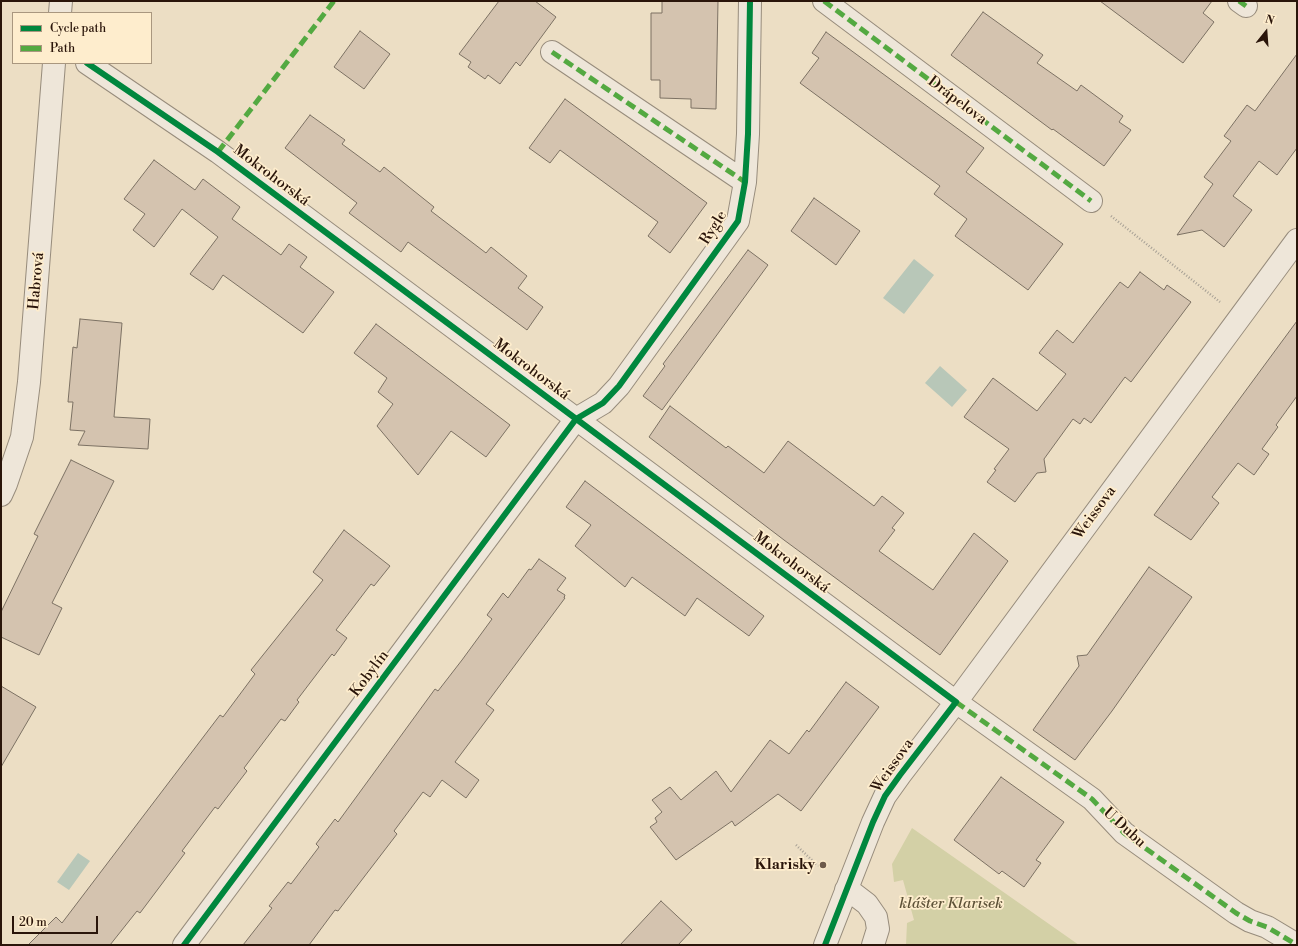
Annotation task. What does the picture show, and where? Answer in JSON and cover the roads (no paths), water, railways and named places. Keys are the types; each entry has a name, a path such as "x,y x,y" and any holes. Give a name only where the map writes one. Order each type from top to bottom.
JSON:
{"street":[{"path":"60,12 61,1"},
{"name":"Rygle","path":"576,419 603,403 619,386 738,221 745,182 748,134 750,1"},
{"name":"Drápelova","path":"824,1 1091,201"},
{"path":"552,52 745,182"},
{"name":"Habrová","path":"1,495 22,437 28,390 54,64"},
{"name":"Mokrohorská","path":"88,64 218,152 956,702"},
{"name":"Weissova","path":"825,945 849,881 885,796 1297,240"},
{"name":"Kobylín","path":"184,945 576,419"},
{"name":"U Dubu","path":"956,702 1092,799 1124,833 1236,914 1250,921 1267,926 1297,945"},
{"path":"849,881 850,891 867,904 876,917 878,929 874,945"}],"place":[{"name":"Klarisky","path":"823,865"}],"park label":[{"name":"klášter Klarisek","path":"951,904"}]}
